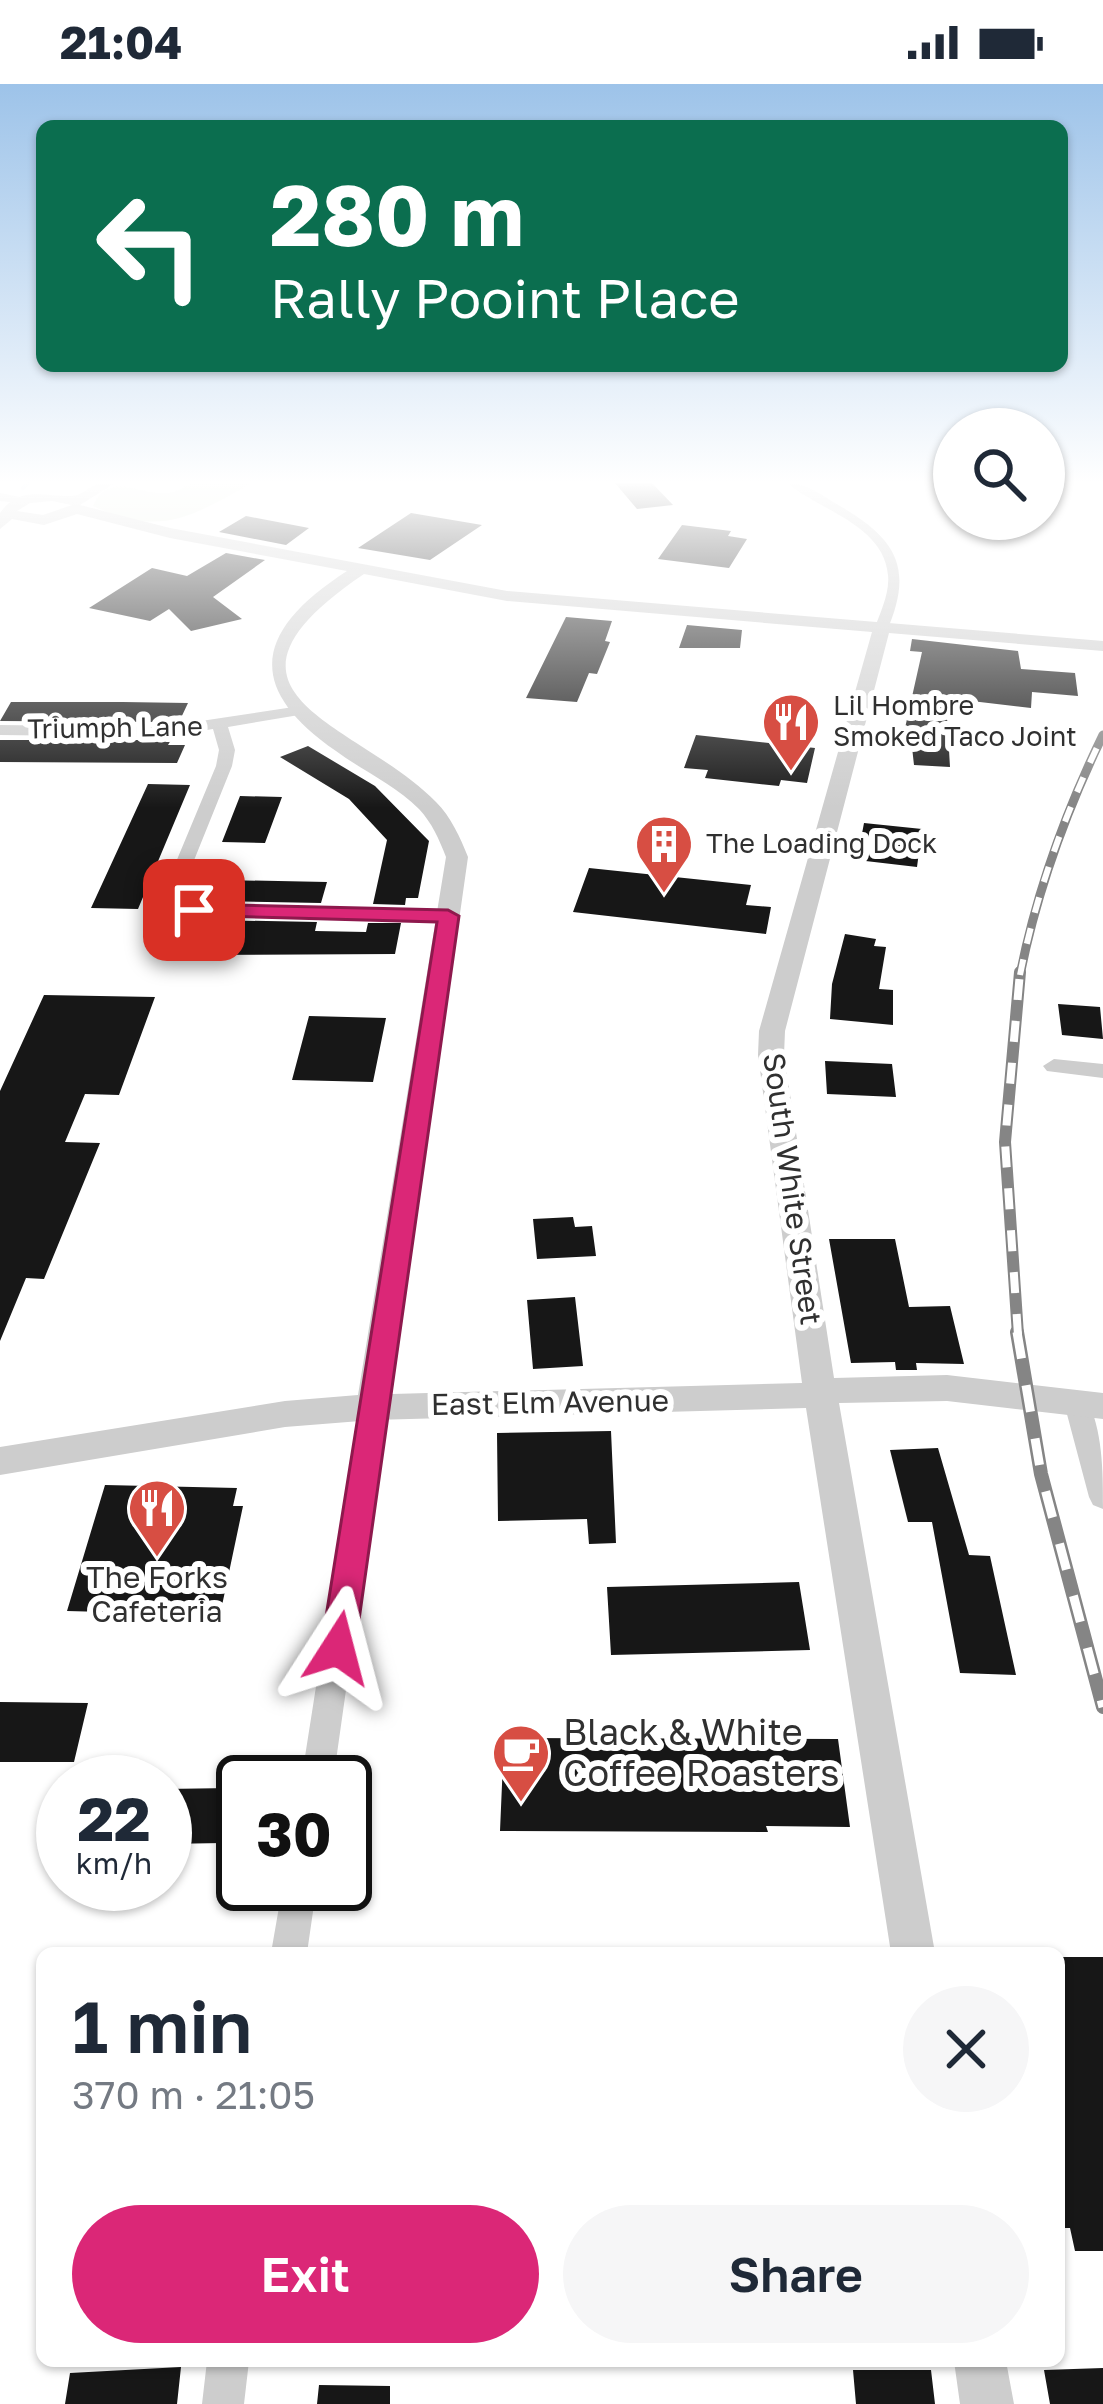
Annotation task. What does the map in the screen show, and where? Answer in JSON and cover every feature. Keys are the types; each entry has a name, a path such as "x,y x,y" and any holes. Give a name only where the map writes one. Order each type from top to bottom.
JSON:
{"street":[{"path":"321,1755 457,857 447,829 398,781 337,744 300,711 281,678 276,647 308,603 326,591"},
{"path":"487,591 555,602 1103,646"},
{"name":"South White Street","path":"893,591 772,1030 772,1079 912,1947"},
{"name":"Triumph Lane","path":"0,730 161,732 300,711"},
{"path":"220,726 227,750 224,766 165,910 448,916"},
{"path":"1054,1066 1103,1071"},
{"name":"East Elm Avenue","path":"0,1461 285,1414 373,1407 983,1389 1090,1404"},
{"path":"1090,1404 1103,1497"},
{"path":"290,1947 296,1911"},
{"path":"223,2404 226,2367"},
{"path":"981,2367 987,2404"}],"building":[{"path":"115,591 221,591 213,597 242,619 191,631 169,609 150,621 89,608"},
{"path":"566,617 612,621 605,641 610,642 597,674 589,673 577,702 526,698"},
{"path":"687,625 742,630 740,648 679,648"},
{"path":"912,639 1018,651 1021,669 1075,673 1078,696 1032,692 1031,708 946,698 950,767 914,765 912,747 901,746 922,652 910,651"},
{"path":"11,702 188,703 180,720 161,722 0,721"},
{"path":"696,735 815,748 807,783 781,780 779,786 705,778 708,770 684,768"},
{"path":"0,740 171,740 168,745 185,745 177,763 0,762"},
{"path":"308,746 375,786 429,841 418,898 406,898 405,905 373,904 387,840 349,799 280,757"},
{"path":"148,784 190,785 138,909 91,908"},
{"path":"240,796 282,797 265,843 222,842"},
{"path":"864,823 922,829 917,867 857,860"},
{"name":"The Loading Dock","path":"589,868 751,885 746,905 771,907 766,934 573,912"},
{"path":"221,880 327,882 321,903 214,901"},
{"path":"207,920 317,922 315,931 366,932 368,923 401,923 395,954 177,955 188,928 204,929"},
{"path":"845,934 876,939 874,946 886,947 879,989 893,990 893,1025 830,1019 832,984"},
{"path":"44,995 155,997 119,1095 85,1094 65,1142 100,1143 44,1279 26,1278 0,1341 0,1091"},
{"path":"1058,1004 1100,1007 1103,1039 1062,1035"},
{"path":"309,1016 386,1018 373,1082 292,1080"},
{"path":"825,1061 892,1064 896,1097 827,1094"},
{"path":"573,1217 575,1227 592,1226 596,1256 537,1259 533,1219"},
{"path":"829,1239 895,1239 909,1307 950,1306 964,1364 916,1363 917,1370 896,1370 895,1362 851,1363"},
{"path":"575,1297 583,1366 533,1369 527,1300"},
{"path":"611,1431 616,1543 589,1544 587,1519 498,1521 497,1433"},
{"path":"938,1448 969,1555 990,1556 1016,1675 960,1673 932,1522 908,1522 890,1450"},
{"name":"The Forks Cafeteria","path":"105,1485 237,1488 233,1506 243,1506 220,1615 67,1611"},
{"path":"799,1582 810,1650 611,1655 607,1587"},
{"path":"0,1702 88,1703 76,1755 36,1755 36,1762 0,1762"},
{"path":"504,1738 838,1739 850,1827 766,1826 768,1832 500,1831"},
{"path":"216,1788 216,1843 192,1844 192,1789"},
{"path":"1065,1957 1103,1957 1103,2251 1075,2251 1070,2228 1065,2228"},
{"path":"181,2367 177,2404 65,2404 70,2373"},
{"path":"1103,2368 1103,2404 1050,2404 1044,2370"},
{"path":"853,2370 931,2370 935,2404 856,2404"},
{"path":"319,2385 390,2386 390,2404 317,2404"}],"railway":[{"path":"1020,975 1054,852 1103,735"},
{"path":"1018,1335 1005,1142 1020,972"},
{"path":"1017,1332 1041,1474 1103,1707"}],"place":[{"name":"Lil Hombre Smoked Taco Joint","path":"791,773"},
{"name":"The Loading Dock","path":"664,895"},
{"name":"The Forks Cafeteria","path":"157,1559"},
{"name":"Black & White Coffee Roasters","path":"521,1804"}],"route":[{"path":"194,910 448,916 338,1648"}]}
